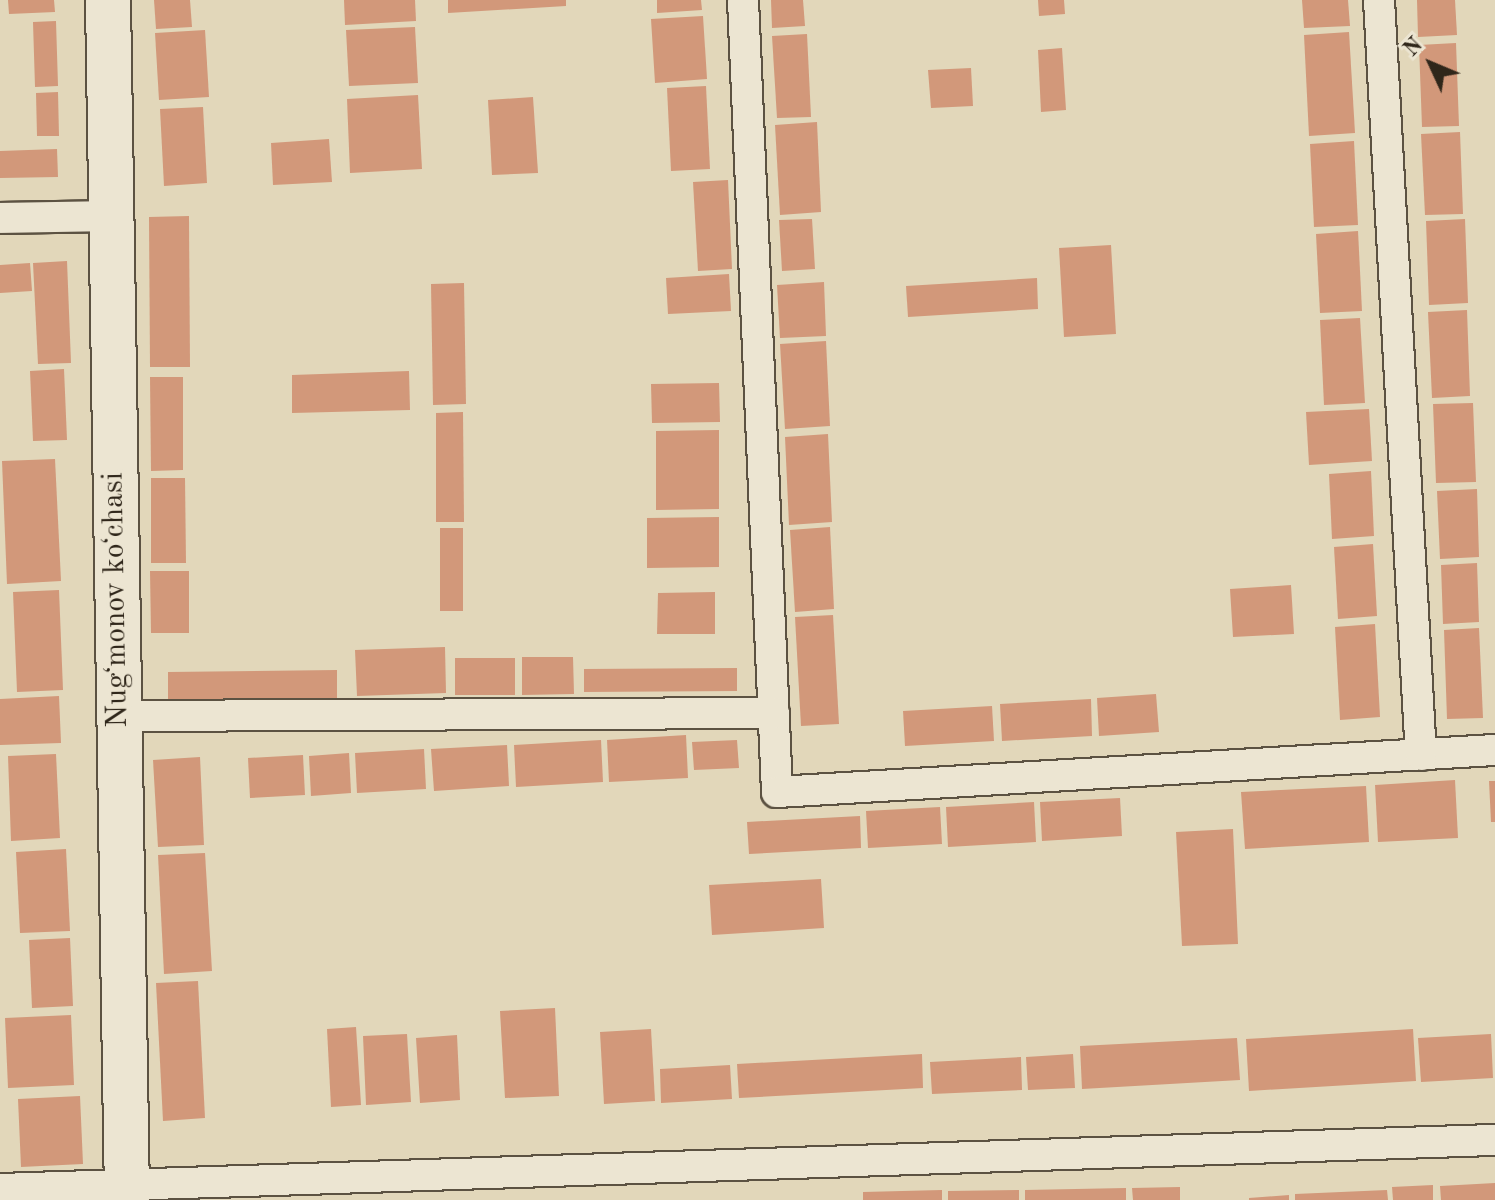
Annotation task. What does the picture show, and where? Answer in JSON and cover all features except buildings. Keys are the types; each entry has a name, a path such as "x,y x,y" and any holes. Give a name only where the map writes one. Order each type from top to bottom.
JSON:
{"main road":[{"name":"Nugʻmonov koʻchasi","path":"108,0 117,716 127,1192"}],"street":[{"path":"743,0 777,792 1495,750"},
{"path":"1379,0 1421,755"},
{"path":"0,218 112,216"},
{"path":"117,716 774,713"},
{"path":"0,1189 127,1192 1495,1140"}]}
